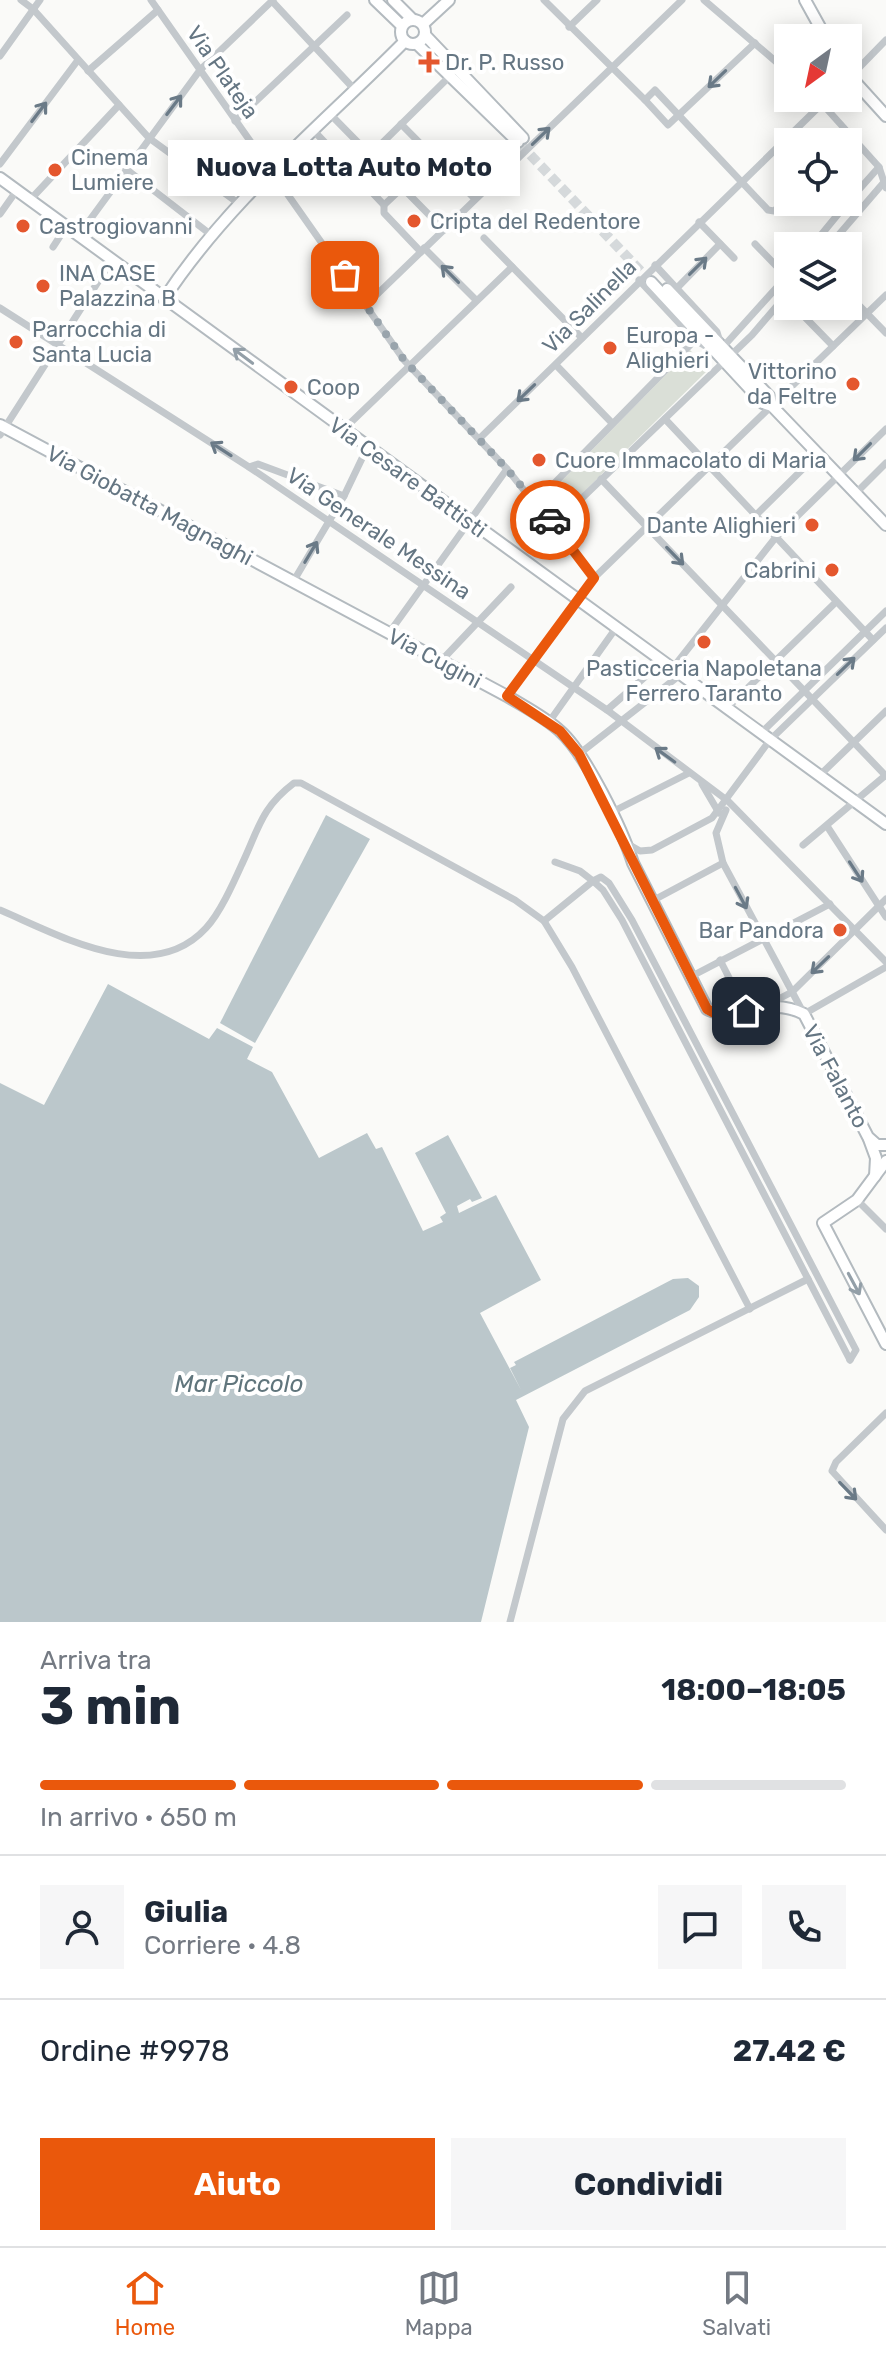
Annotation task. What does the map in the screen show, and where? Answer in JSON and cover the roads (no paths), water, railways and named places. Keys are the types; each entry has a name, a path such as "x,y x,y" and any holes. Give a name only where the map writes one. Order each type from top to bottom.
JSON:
{"main road":[{"path":"375,0 402,26 420,31 449,77 521,140 393,0"},
{"path":"164,299 210,234 238,203 449,0"},
{"path":"805,0 818,24"},
{"path":"402,26 405,41"},
{"path":"862,91 886,116"},
{"name":"Via Cesare Battisti","path":"0,178 886,824"},
{"path":"649,280 710,349 724,352"},
{"path":"649,280 724,352 763,403 772,406 886,525"},
{"name":"Via Giobatta Magnaghi","path":"2,429 296,584"},
{"name":"Via Cugini","path":"296,584 507,696 549,722 579,754 707,1009 718,1015 746,1011"},
{"path":"746,1011 767,1005"},
{"name":"Via Falanto","path":"767,1005 783,1005 804,1014 868,1137 876,1158 872,1180"},
{"name":"Via Falanto","path":"868,1137 877,1145 886,1145"},
{"path":"886,1161 857,1200 823,1223 886,1344"}],"street":[{"path":"21,0 33,9 149,138 238,203"},
{"path":"0,56 40,0"},
{"name":"Via Plateja","path":"151,0 409,366 507,469 594,578"},
{"path":"258,0 270,3 356,91"},
{"path":"544,0 668,125 755,43"},
{"path":"569,27 597,0"},
{"path":"366,305 682,0"},
{"path":"704,0 774,60"},
{"path":"78,236 200,70 270,3"},
{"path":"88,71 158,10"},
{"path":"235,121 347,15"},
{"path":"862,64 886,40"},
{"path":"0,164 78,60"},
{"path":"370,155 449,77"},
{"path":"645,100 655,90 768,210 774,211"},
{"path":"30,200 119,105"},
{"name":"Via Salinella","path":"797,128 811,112"},
{"path":"832,112 879,167 885,184 841,232"},
{"path":"331,115 444,230"},
{"path":"401,124 475,199"},
{"path":"314,131 384,205 384,213 476,300"},
{"name":"Via Salinella","path":"479,439 582,338 649,280 655,265 774,152"},
{"path":"862,184 879,167"},
{"path":"126,169 210,234"},
{"path":"384,205 402,188"},
{"path":"0,214 3,204 17,190"},
{"path":"823,232 836,216"},
{"path":"699,222 734,258"},
{"path":"830,224 839,232"},
{"path":"53,247 66,227"},
{"path":"484,238 582,338"},
{"path":"677,288 720,244"},
{"path":"755,244 774,263"},
{"path":"2,429 112,260"},
{"path":"655,265 717,332 724,352"},
{"path":"343,430 512,267"},
{"path":"649,280 695,340 710,349"},
{"path":"554,525 665,419 774,292"},
{"path":"507,696 594,578 886,295"},
{"name":"Via Generale Messina","path":"0,308 249,467 607,710 735,807 886,965"},
{"path":"862,309 886,333"},
{"path":"724,352 760,325 774,310"},
{"path":"752,318 760,325"},
{"path":"808,320 833,346"},
{"path":"535,503 695,340"},
{"path":"556,365 612,423"},
{"path":"665,419 873,640"},
{"path":"579,754 676,672 722,605 776,537 886,429"},
{"path":"296,584 367,448"},
{"path":"755,516 818,454"},
{"path":"856,493 886,463"},
{"path":"249,467 258,464 344,496"},
{"path":"389,633 507,469"},
{"path":"601,479 886,775 857,803 803,845"},
{"path":"441,661 511,587"},
{"path":"726,709 836,602"},
{"path":"626,843 640,851 652,850 719,813 765,736 804,691 886,611"},
{"path":"549,722 616,628"},
{"path":"765,736 812,699 886,628"},
{"path":"607,710 662,662"},
{"path":"819,776 886,711"},
{"path":"610,813 689,773"},
{"path":"700,781 719,813"},
{"path":"0,910 62,937 116,954 151,956 175,951 206,928 241,869 271,801 294,783 301,783 515,900 544,921 572,967 750,1309"},
{"path":"703,824 716,833 726,810 735,807"},
{"path":"827,826 886,917"},
{"name":"Via Falanto","path":"716,833 723,863 804,1014"},
{"path":"544,921 593,881 601,877 609,883 632,920 856,1350 850,1360 622,920 593,881 580,871 555,862"},
{"path":"652,901 723,863"},
{"path":"767,1005 792,992 886,899"},
{"path":"692,976 830,904"},
{"path":"720,960 746,1011"},
{"path":"804,1014 886,965"},
{"path":"857,1200 886,1229"},
{"path":"510,1622 555,1445 572,1404 585,1391 808,1279"},
{"path":"884,1525 832,1471 836,1462 886,1413"}],"water":[{"path":"326,815 370,839 255,1043 220,1023"},
{"name":"Mar Piccolo","path":"108,984 209,1039 217,1028 253,1047 247,1059 272,1072 319,1158 367,1133 376,1149 382,1147 423,1231 443,1222 440,1217 446,1213 415,1153 448,1135 482,1198 472,1202 470,1199 457,1206 459,1213 496,1195 541,1280 480,1313 521,1390 510,1368 516,1365 514,1362 673,1279 688,1278 699,1286 699,1297 690,1310 516,1400 529,1427 481,1622 0,1622 0,1083 44,1105"}],"tunnel":[{"path":"520,144 651,282"}],"place":[{"name":"Dr. P. Russo","path":"429,62"},
{"name":"Cinema Lumiere","path":"55,170"},
{"name":"Cripta del Redentore","path":"414,221"},
{"name":"Castrogiovanni","path":"23,226"},
{"name":"Nuova Lotta Auto Moto","path":"345,275"},
{"name":"INA CASE Palazzina B","path":"43,286"},
{"name":"Parrocchia di Santa Lucia","path":"16,342"},
{"name":"Europa - Alighieri","path":"610,348"},
{"name":"Vittorino da Feltre","path":"853,384"},
{"name":"Coop","path":"291,387"},
{"name":"Cuore Immacolato di Maria","path":"539,460"},
{"name":"Dante Alighieri","path":"812,525"},
{"name":"Cabrini","path":"832,570"},
{"name":"Pasticceria Napoletana Ferrero Taranto","path":"704,642"},
{"name":"Bar Pandora","path":"840,930"}]}
